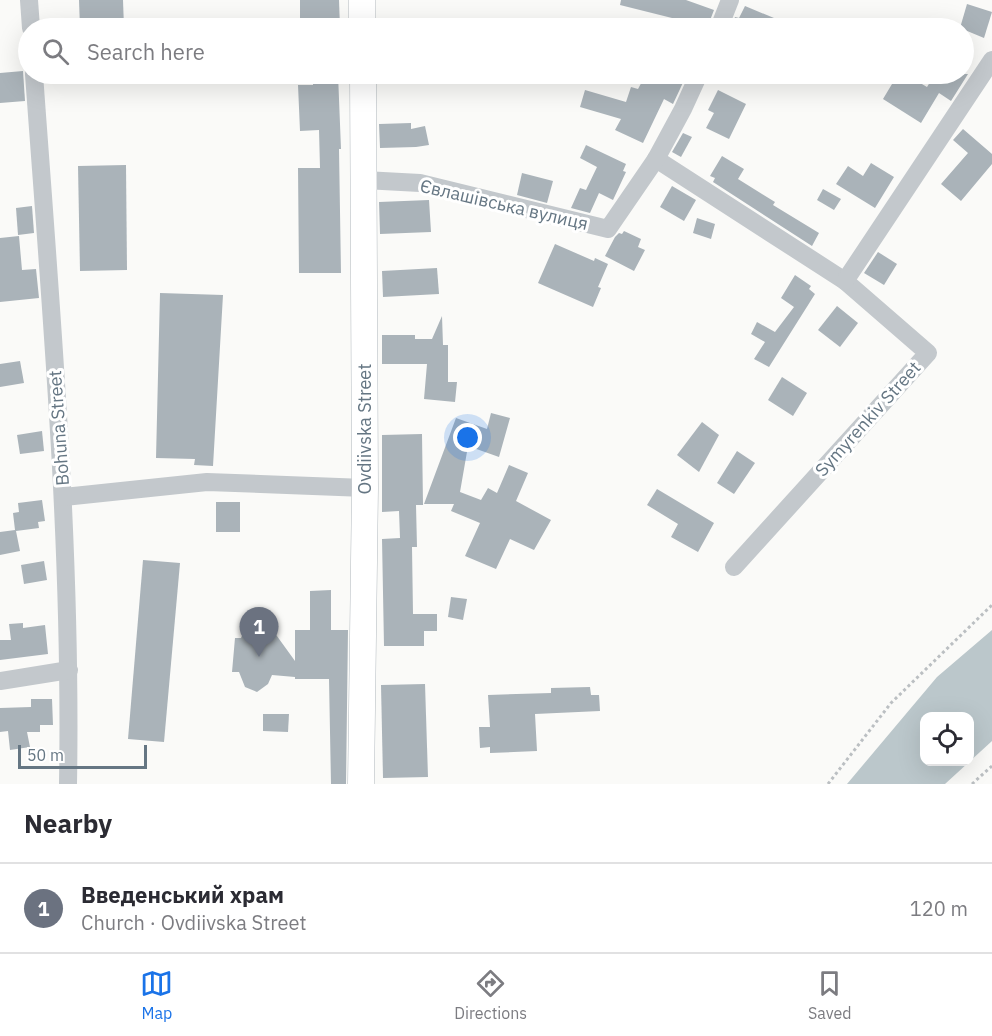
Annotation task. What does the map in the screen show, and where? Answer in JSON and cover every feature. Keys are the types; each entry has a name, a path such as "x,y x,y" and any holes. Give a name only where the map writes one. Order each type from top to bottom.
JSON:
{"main road":[{"path":"362,0 362,18"},
{"name":"Ovdiivska Street","path":"361,784 365,488 363,84"}],"street":[{"path":"29,0 30,18"},
{"path":"723,18 730,0"},
{"path":"845,281 992,60"},
{"name":"Bohuna Street","path":"35,84 64,497 69,670 68,784"},
{"name":"Євлашівська вулиця","path":"364,180 420,183 608,229 656,159 694,84"},
{"name":"Symyrenkiv Street","path":"656,159 845,281 928,353 734,567"},
{"path":"64,497 207,482 365,488"},
{"path":"0,681 69,670"}],"path":[{"path":"828,784 891,703 992,604"},
{"path":"972,784 992,766"}],"shaded area":[{"path":"992,630 992,741 974,757 974,712 920,712 920,766 965,766 945,784 847,784 937,677"}],"building":[{"path":"79,0 123,0 124,18 80,18"},
{"path":"300,0 339,0 340,18 300,18"},
{"path":"621,0 686,0 714,10 711,18 672,18 620,5"},
{"path":"967,4 992,12 984,38 974,34 974,18 963,18"},
{"path":"745,6 774,18 739,18"},
{"path":"18,71 18,84 24,84 25,101 0,103 0,73"},
{"path":"338,84 341,273 299,273 298,168 320,168 319,130 300,131 298,85"},
{"path":"641,84 682,84 673,104 664,99 643,143 615,130 621,119 580,107 585,90 626,102 631,87 638,89"},
{"path":"892,84 922,84 927,87 929,84 962,84 951,101 939,93 921,123 883,99"},
{"path":"718,90 746,104 729,139 706,128 714,113 708,110"},
{"path":"411,123 411,129 425,126 429,145 380,148 379,124"},
{"path":"963,129 992,154 992,164 961,201 941,184 968,153 953,140"},
{"path":"683,133 692,137 681,157 672,152"},
{"path":"586,145 626,164 623,171 626,172 613,200 599,193 590,213 571,208 580,188 586,190 597,167 580,158"},
{"path":"722,156 744,169 738,179 775,202 773,205 819,233 812,246 713,182 715,178 710,176"},
{"path":"871,163 894,177 875,208 836,184 848,166 863,176"},
{"path":"126,165 127,270 80,271 78,166"},
{"path":"522,173 553,181 547,203 517,195"},
{"path":"672,186 696,200 684,221 660,207"},
{"path":"823,189 841,199 834,210 817,200"},
{"path":"429,200 431,232 380,234 379,202"},
{"path":"32,206 34,233 18,235 16,208"},
{"path":"697,218 715,224 711,239 693,233"},
{"path":"624,231 641,239 638,247 645,250 634,271 605,256 615,237"},
{"path":"19,236 22,270 36,269 39,298 0,302 0,238"},
{"path":"555,244 594,261 595,258 608,264 598,287 601,288 593,307 538,283"},
{"path":"878,252 897,264 884,285 864,273"},
{"path":"437,268 439,294 383,297 382,271"},
{"path":"795,275 811,286 809,289 815,294 769,367 754,359 765,342 751,334 757,322 775,332 794,307 781,298"},
{"path":"160,293 223,295 213,466 194,465 195,459 156,458"},
{"path":"837,306 858,323 840,347 818,330"},
{"path":"442,316 443,345 448,345 448,382 457,382 455,402 424,399 427,364 382,364 382,335 415,335 415,339 432,339"},
{"path":"20,361 24,383 0,387 0,364"},
{"path":"782,377 807,393 793,416 768,400"},
{"path":"491,413 510,418 499,457 468,446 460,492 481,500 488,488 497,493 509,465 528,473 516,501 551,520 534,550 510,539 496,569 465,556 480,523 451,511 454,504 424,504 456,418 487,429"},
{"path":"702,422 719,435 699,472 677,455"},
{"path":"42,431 44,451 20,454 17,435"},
{"path":"422,434 423,505 416,505 417,547 412,547 413,614 437,614 437,631 424,631 424,646 384,646 382,539 400,538 399,511 382,512 382,435"},
{"path":"737,451 755,463 734,494 717,483"},
{"path":"657,489 714,523 698,552 671,537 678,524 647,505"},
{"path":"42,500 45,521 38,522 39,528 16,531 20,551 0,555 0,532 15,530 13,513 19,512 18,503"},
{"path":"216,502 240,502 240,532 216,532"},
{"path":"143,560 180,563 164,742 128,739"},
{"path":"44,561 47,580 24,584 21,565"},
{"path":"331,590 331,630 348,630 346,784 331,784 329,679 295,679 295,677 272,675 268,684 257,692 245,687 239,672 232,672 235,638 241,638 246,627 260,621 269,625 295,661 295,630 310,630 310,591"},
{"path":"451,597 467,599 463,620 448,617"},
{"path":"23,623 23,628 45,625 48,654 0,660 0,640 11,640 9,624"},
{"path":"425,684 428,777 383,778 381,685"},
{"path":"590,687 591,695 599,695 600,711 535,714 537,751 490,753 490,747 480,748 479,727 490,727 488,695 551,693 551,688"},
{"path":"31,699 52,699 53,725 40,725 40,732 27,732 30,747 10,750 8,731 0,732 0,708 31,707"},
{"path":"263,714 289,714 288,732 263,731"}],"place":[{"name":"Введенський храм","path":"259,657"}]}
